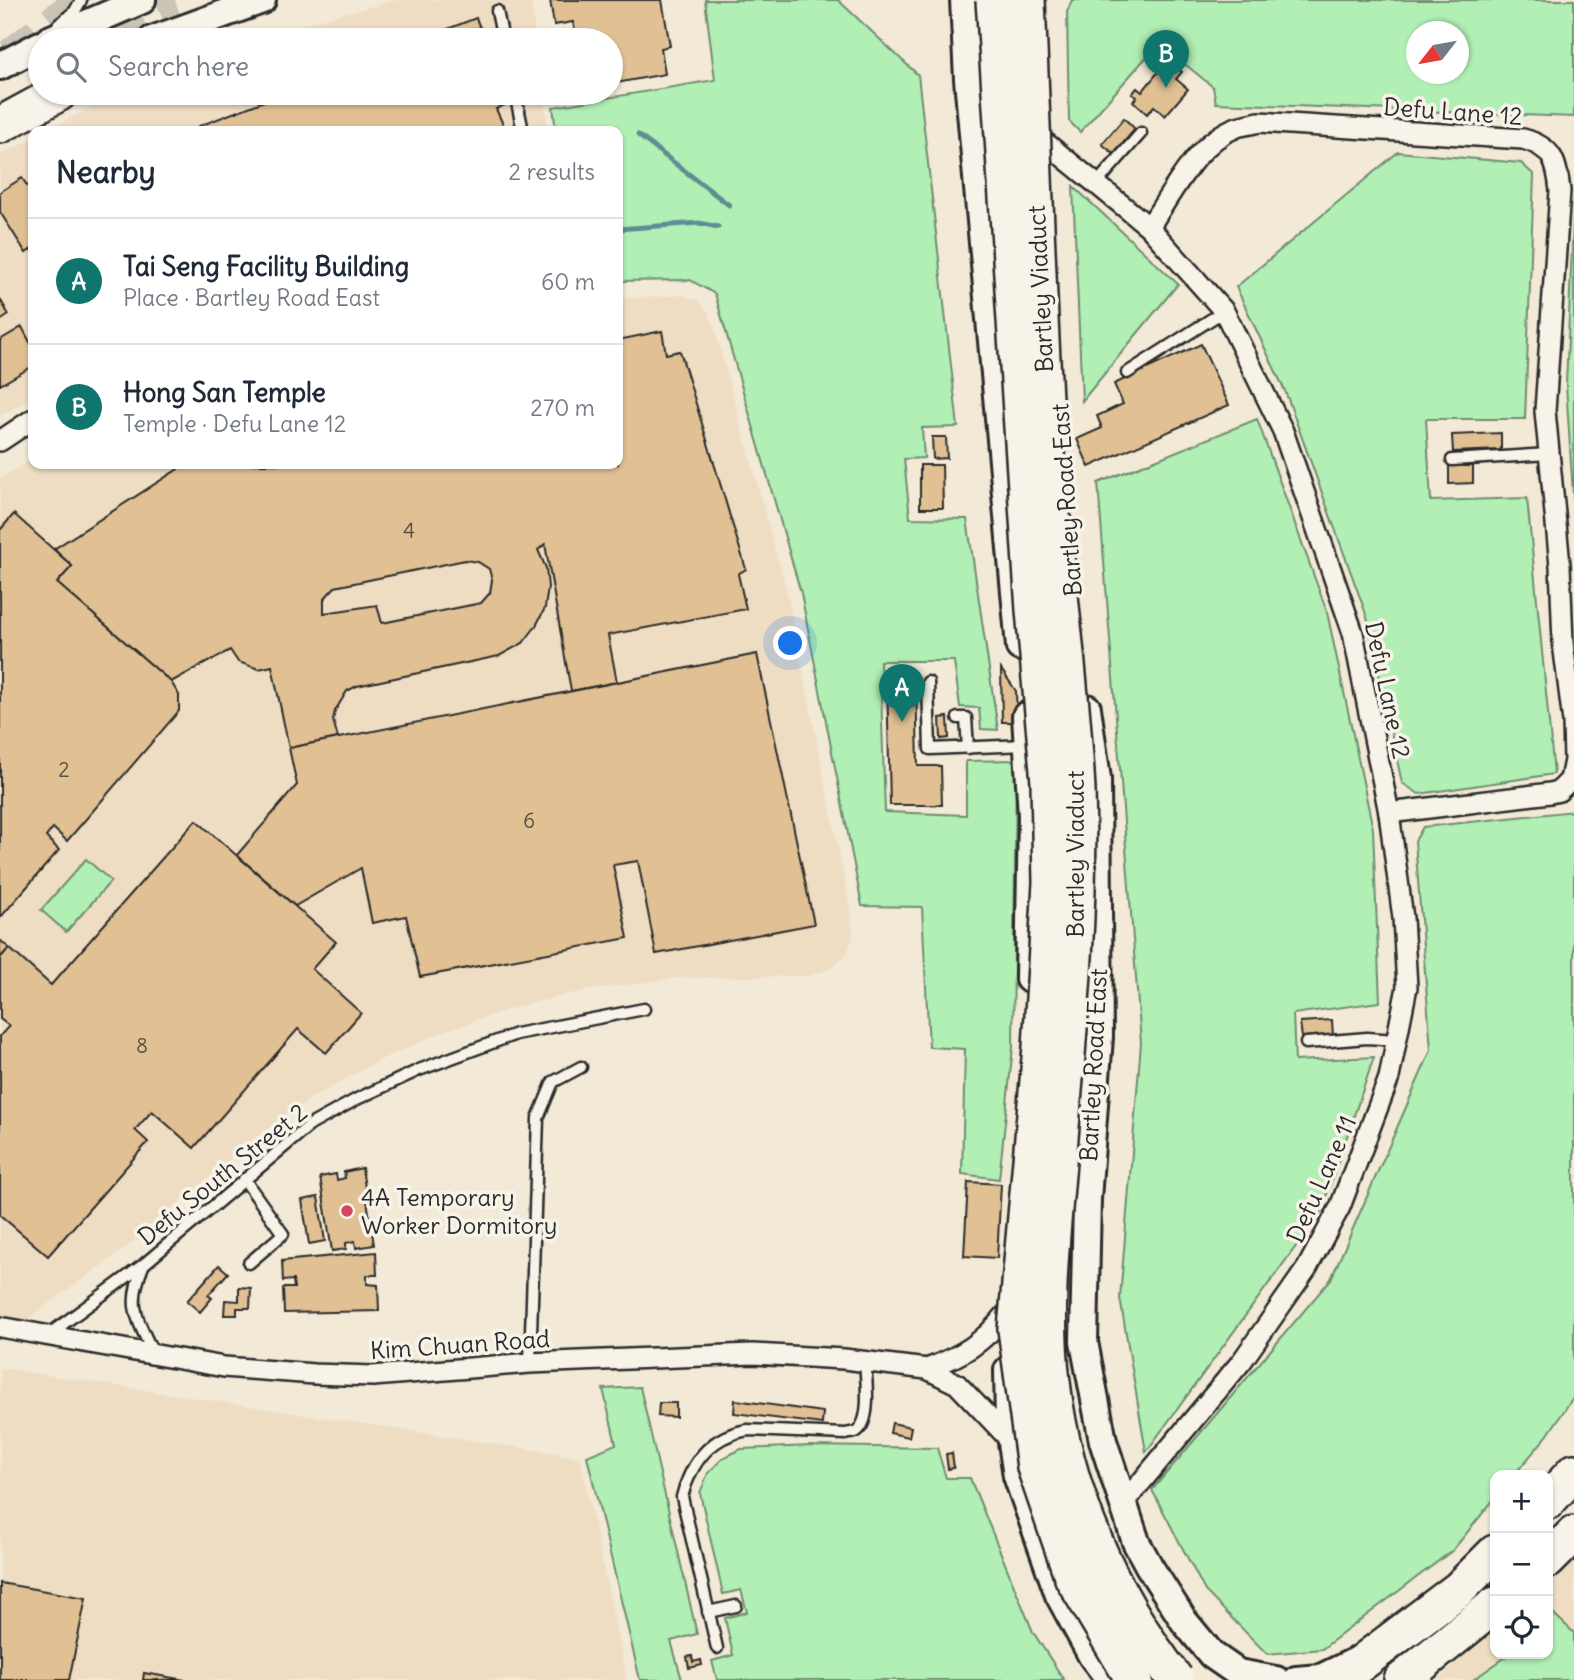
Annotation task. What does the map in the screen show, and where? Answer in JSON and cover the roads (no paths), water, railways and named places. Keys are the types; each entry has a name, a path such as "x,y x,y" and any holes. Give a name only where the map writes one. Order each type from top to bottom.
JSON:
{"highway":[{"name":"Bartley Viaduct","path":"1027,0 1049,479 1071,702 1077,794 1075,944 1048,1304 1051,1372 1059,1427 1070,1471 1100,1552 1131,1613 1176,1680"},
{"name":"Bartley Viaduct","path":"970,3 1034,610 1050,795 1051,883 1016,1329 1035,1467 1043,1492 1073,1578 1134,1680"},
{"path":"0,125 37,105"},
{"path":"1553,1495 1574,1472"},
{"path":"1553,1555 1574,1534"},
{"path":"1339,1680 1459,1588 1490,1558"},
{"path":"1402,1680 1490,1609"}],"main road":[{"path":"77,28 142,0"},
{"path":"185,28 262,0"},
{"name":"Bartley Road East","path":"1038,0 1054,158 1062,431 1073,609 1097,779 1098,1037 1087,1199 1084,1342 1103,1441 1136,1542 1149,1566 1184,1621 1212,1655 1238,1673 1276,1680"},
{"path":"970,3 968,79 1028,745 1031,816 1028,1044 1007,1313 1009,1422 1017,1476 1059,1595 1092,1656 1110,1680"},
{"path":"0,108 28,94"},
{"path":"1000,427 1018,445 1030,447 1044,445 1062,431"},
{"path":"1030,933 1042,916 1064,907 1079,915 1098,940"},
{"path":"1007,1360 1035,1353 1064,1352 1087,1359"},
{"path":"1296,1680 1321,1678 1371,1654"}],"street":[{"name":"Defu Lane 12","path":"1054,158 1096,184 1149,227 1224,311 1283,431 1353,633 1389,813 1559,791 1570,780 1574,760 1573,722 1563,643 1567,564 1549,454 1545,411 1560,191 1557,166 1551,155 1537,143 1523,139 1259,122 1235,128 1211,143 1149,227"},
{"path":"0,440 28,422"},
{"name":"Defu Lane 11","path":"1123,1504 1242,1361 1307,1268 1340,1207 1389,1078 1407,987 1403,918 1389,813"},
{"path":"927,1369 963,1355 993,1330 1007,1313"},
{"name":"Kim Chuan Road","path":"0,1327 223,1367 314,1374 373,1376 530,1363 752,1354 927,1369"},
{"path":"927,1369 957,1384 1013,1443"}],"lane":[{"path":"54,28 75,11 81,0"},
{"path":"497,11 501,28"},
{"path":"518,105 522,126"},
{"path":"1096,184 1140,134"},
{"path":"1127,373 1224,311"},
{"path":"1452,460 1549,454"},
{"path":"928,682 930,749 1028,745"},
{"path":"958,718 966,718 968,748"},
{"name":"Defu South Street 2","path":"48,1335 143,1265 310,1125 357,1099 419,1070 516,1034 644,1009"},
{"path":"1306,1042 1367,1038 1396,1040"},
{"path":"530,1363 538,1118 553,1082 581,1067"},
{"path":"244,1180 283,1234 249,1263"},
{"name":"Defu South Street 2","path":"143,1265 134,1288 135,1314 153,1353"},
{"path":"717,1648 682,1497 694,1464 705,1451 734,1432 748,1430 846,1434 858,1430 867,1409 865,1362"},
{"path":"708,1612 736,1606"}],"waterway":[{"path":"638,135 729,205"},
{"path":"623,229 699,223 718,227"}],"tunnel":[{"path":"47,28 83,0"},
{"path":"108,24 175,0"},
{"path":"11,56 28,43"}],"place":[{"name":"Hong San Temple","path":"1166,88"},
{"name":"Tai Seng Facility Building","path":"902,722"},
{"name":"4A Temporary Worker Dormitory","path":"347,1211"}]}
